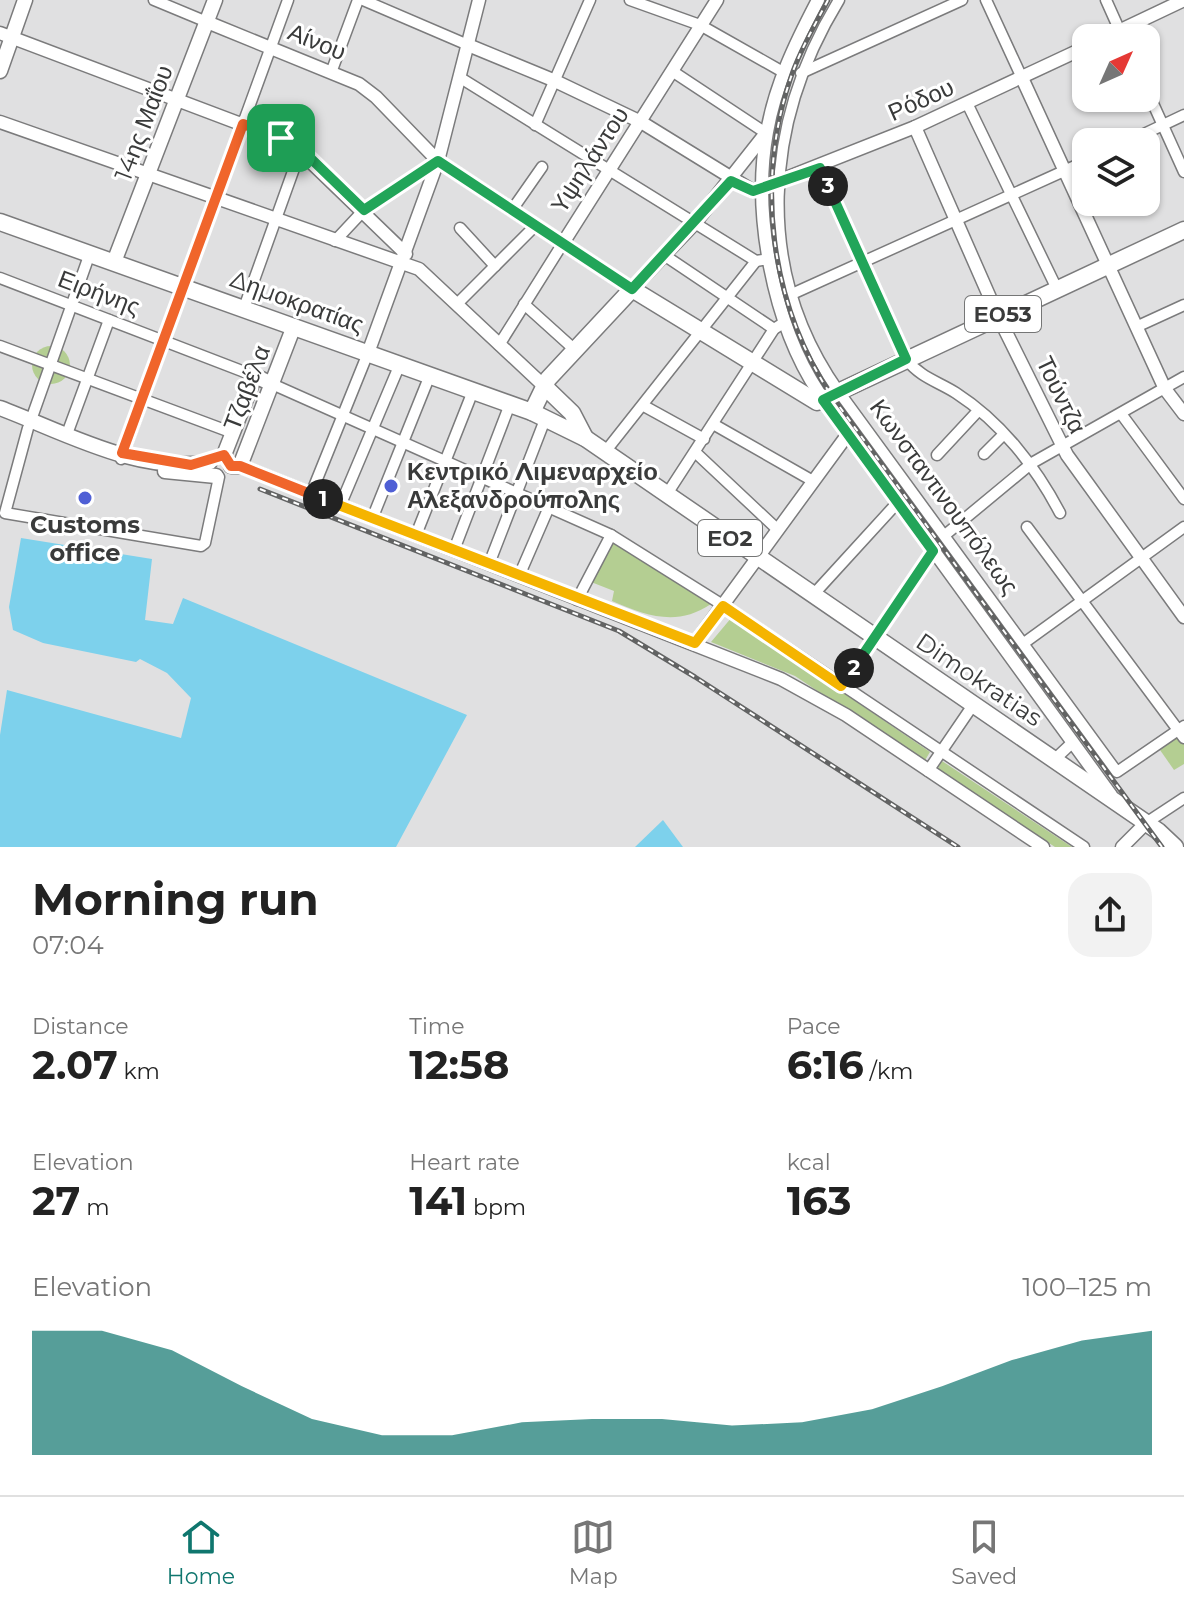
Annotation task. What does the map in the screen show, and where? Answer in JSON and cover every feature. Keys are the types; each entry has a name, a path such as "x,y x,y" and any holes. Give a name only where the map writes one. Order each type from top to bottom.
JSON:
{"main road":[{"path":"0,71 6,35 25,0"},
{"name":"14ης Μαΐου","path":"114,262 215,0"},
{"name":"Δημοκρατίας","path":"0,222 539,415"},
{"name":"ΕΟ53","path":"831,396 1184,230"},
{"path":"539,415 544,386 632,289 810,400 831,396"},
{"name":"Τζαβέλα","path":"223,467 272,384 294,326"},
{"name":"Τζαβέλα","path":"223,467 255,376"},
{"name":"Ειρήνης","path":"255,376 272,384"},
{"path":"544,386 572,413 585,438"},
{"path":"0,408 121,457 223,467"},
{"name":"Dimokratias","path":"539,415 585,438 1152,827 1175,847"},
{"path":"26,421 121,457"},
{"name":"Dimokratias","path":"1152,827 1184,842"}],"street":[{"name":"Αίνου","path":"154,0 332,70 369,91 438,161 632,289"},
{"path":"121,457 166,341 288,0"},
{"path":"332,70 361,0 553,80 641,122 750,191 771,187 762,260 780,326 804,368 831,396 848,434 1117,804"},
{"path":"311,494 404,259 438,161 479,0"},
{"path":"535,125 590,0"},
{"path":"630,0 700,25 783,72"},
{"name":"Υψηλάντου","path":"499,345 717,0"},
{"name":"Κωνσταντινουπόλεως","path":"818,0 783,72 766,133 771,187 792,294 831,396 945,535 1117,772 1182,732"},
{"name":"Κωνσταντινουπόλεως","path":"771,187 801,73 814,42 839,0"},
{"path":"801,73 962,0"},
{"path":"986,0 1165,389 1184,414"},
{"path":"1106,0 1117,24"},
{"path":"1140,24 1184,0"},
{"path":"6,35 243,124 301,149 364,210 404,259 421,271 544,386"},
{"name":"Ρόδου","path":"771,187 915,127 1072,54"},
{"path":"632,289 695,223 766,133 672,71"},
{"path":"459,77 695,223 762,260"},
{"path":"967,103 1057,289"},
{"path":"1157,112 1184,172"},
{"path":"1157,128 1184,115"},
{"path":"0,122 274,221 404,259"},
{"name":"Τούντζα","path":"915,127 998,316 1062,447 1184,617"},
{"path":"244,308 301,149"},
{"path":"335,241 364,210 438,161"},
{"path":"512,210 542,167"},
{"path":"792,294 1072,167"},
{"path":"820,168 906,359 922,377 956,393 1032,463 1060,513"},
{"path":"457,304 536,225"},
{"path":"460,228 495,266"},
{"path":"90,253 51,365 26,421 5,513 203,545 223,467 311,494 577,600 695,643 806,692 1043,847"},
{"path":"664,255 728,298 780,326"},
{"path":"605,452 762,260"},
{"name":"Ειρήνης","path":"0,278 255,376"},
{"path":"524,304 575,350"},
{"path":"1136,327 1184,305"},
{"path":"67,434 109,320"},
{"path":"667,494 780,326"},
{"path":"0,346 233,433"},
{"path":"340,506 400,364"},
{"path":"372,519 430,375"},
{"path":"945,535 1032,463 1122,415 1184,377"},
{"path":"272,384 611,535 723,606 1084,847"},
{"path":"416,535 473,391"},
{"path":"454,550 510,404"},
{"path":"644,406 704,439"},
{"path":"937,455 977,412"},
{"path":"489,564 518,493 539,415"},
{"path":"1122,415 1184,499"},
{"path":"713,424 813,481"},
{"path":"695,643 848,434"},
{"path":"984,454 1003,435"},
{"path":"695,452 777,529"},
{"path":"813,595 898,502"},
{"path":"519,576 549,507"},
{"path":"1027,527 1182,732"},
{"path":"1024,643 1184,527"},
{"path":"577,600 611,535"},
{"path":"841,686 933,551"},
{"path":"928,771 973,705"},
{"path":"1054,760 1073,742"},
{"path":"1122,847 1152,827 1184,798"}],"green space":[{"path":"51,346 65,351 70,365 65,379 51,384 37,379 32,365 37,351"},
{"path":"613,542 711,604 686,615 662,617 612,601 614,591 591,582"},
{"path":"732,617 930,752 924,762 795,676 711,642"},
{"path":"1179,736 1184,743 1184,764 1174,770 1160,750"},
{"path":"942,761 1072,847 1055,847 937,770"}],"water":[{"path":"21,538 152,559 145,620 173,624 183,598 467,715 396,847 0,847 0,735 7,690 181,738 191,698 167,673 140,659 136,662 43,643 13,630 9,607"},
{"path":"663,820 683,847 635,847"}],"railway":[{"path":"828,0 791,77 773,158 775,241 782,282 794,321 810,359 831,395 1162,847"},
{"path":"260,489 619,631 958,847"}],"place":[{"name":"Κεντρικό Λιμεναρχείο Αλεξανδρούπολης","path":"391,486"},
{"name":"Customs office","path":"85,498"}],"route":[{"path":"243,124 281,138 301,149 364,210 438,161 632,289 731,181 753,191 820,168 906,359 823,400 933,551 841,686 723,606 695,643 577,600 240,466 231,466 224,455 214,456 210,462 191,465 162,463 122,453 166,341 243,124"}]}
